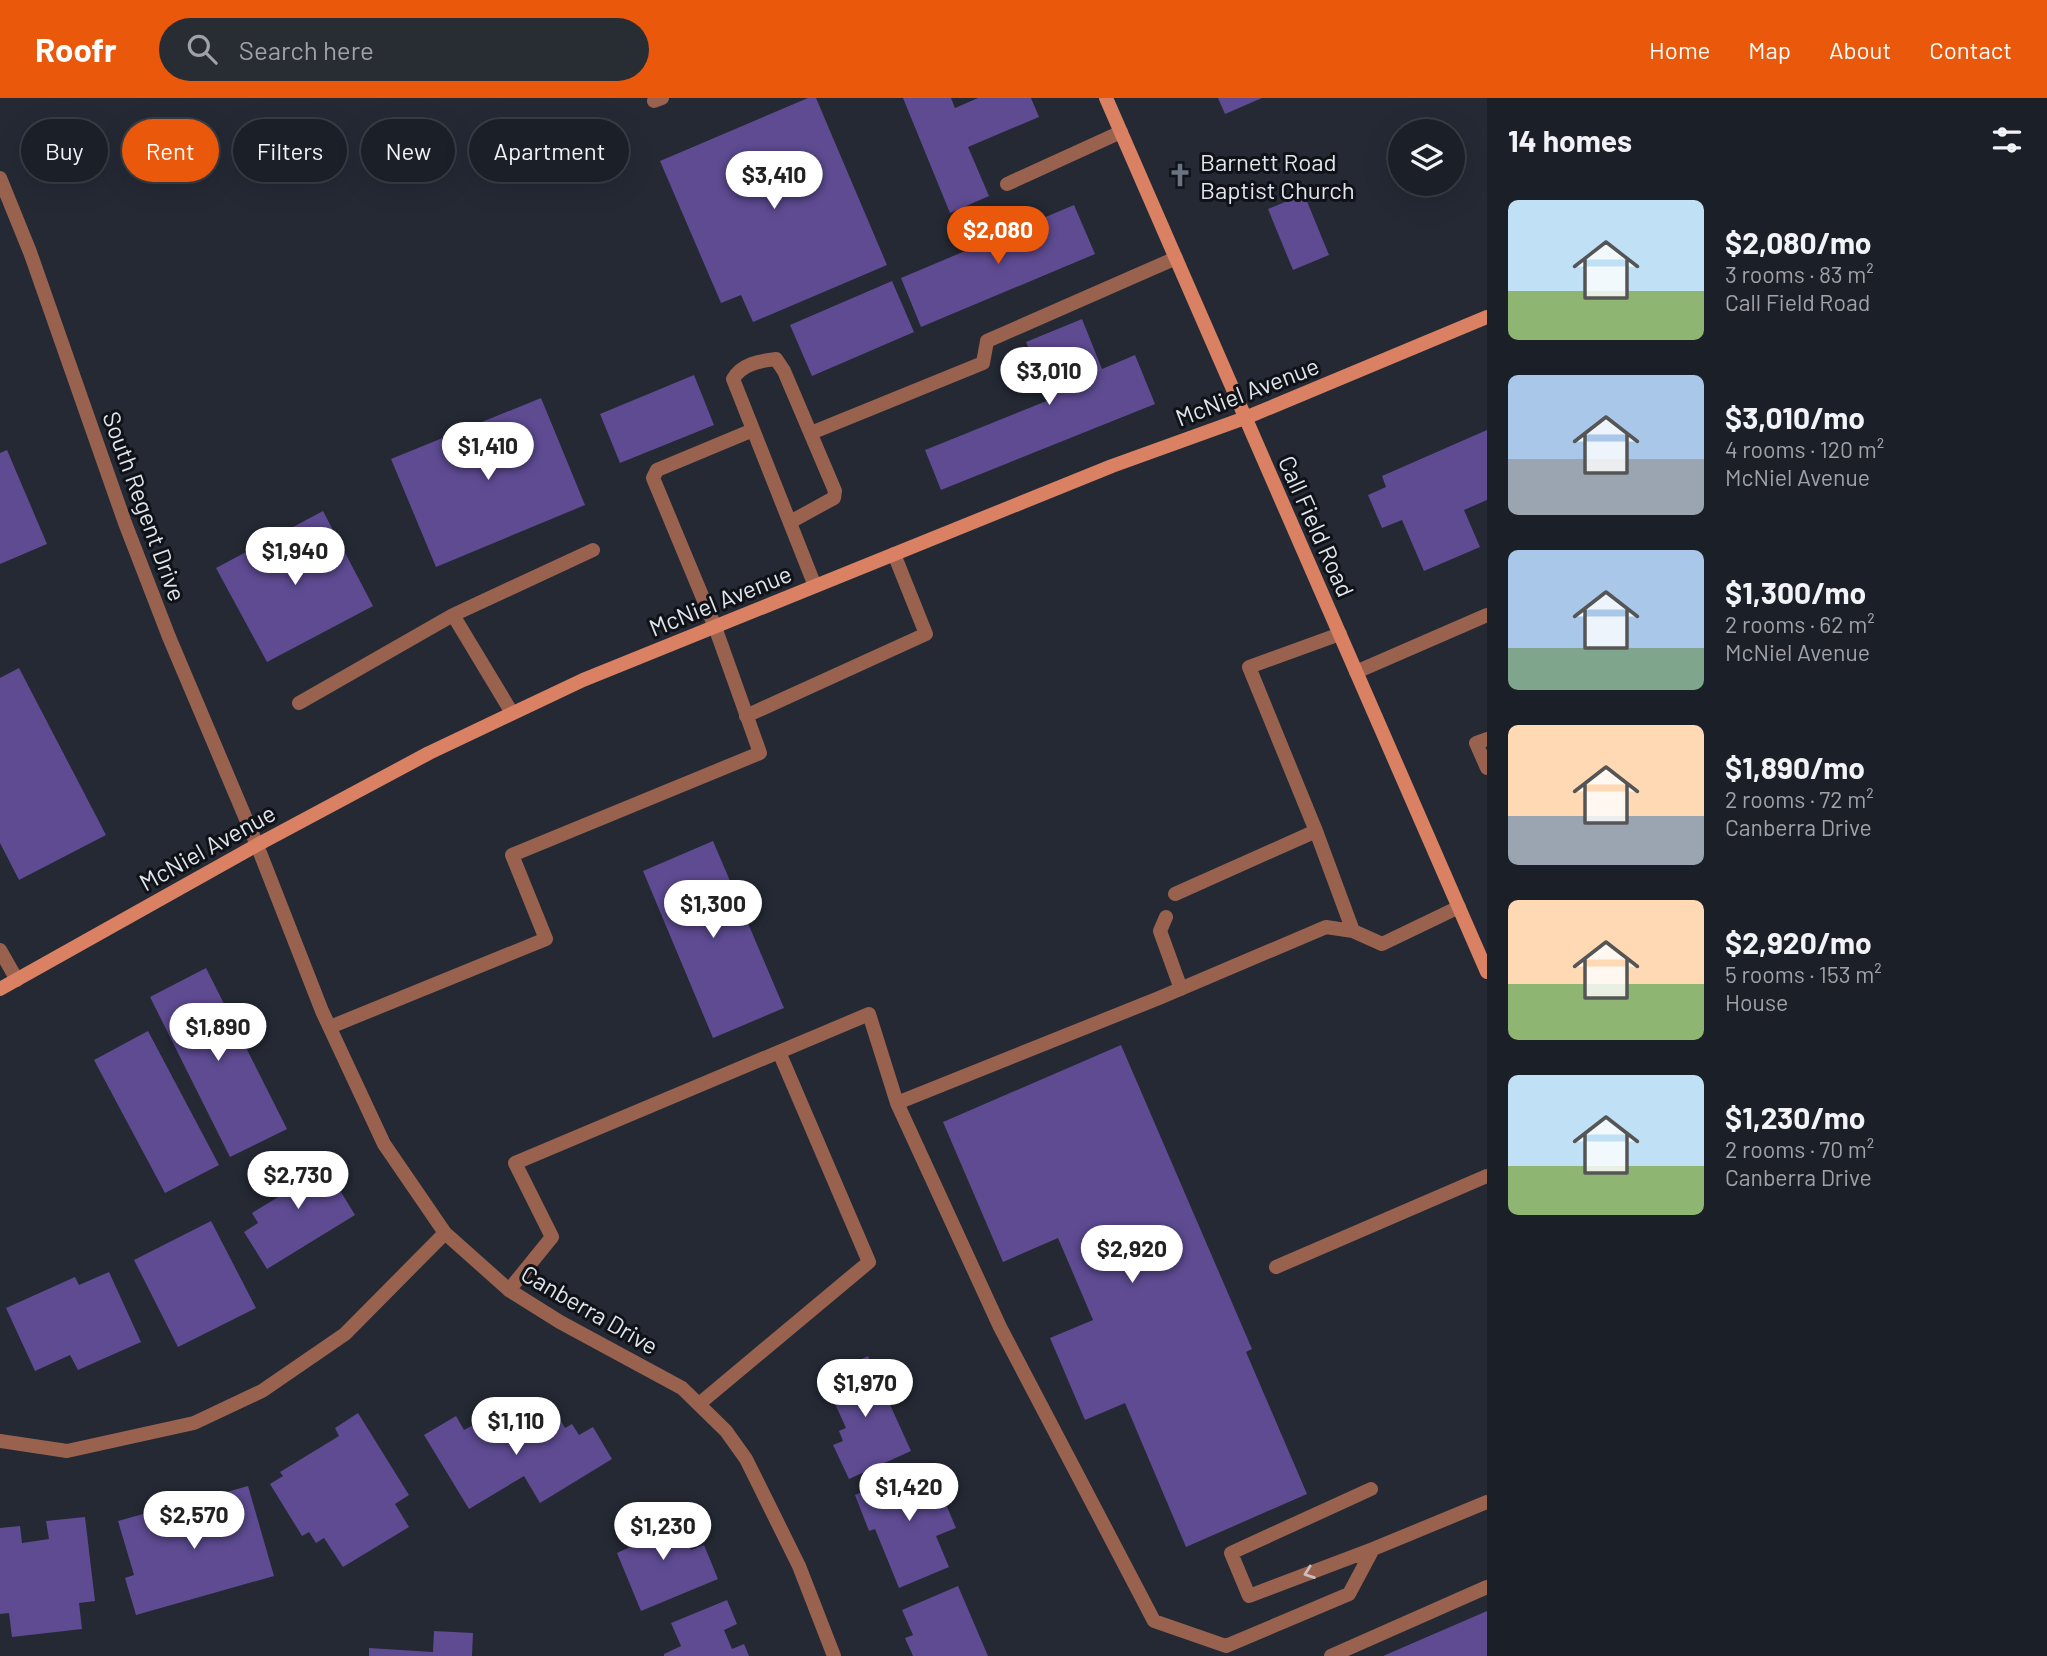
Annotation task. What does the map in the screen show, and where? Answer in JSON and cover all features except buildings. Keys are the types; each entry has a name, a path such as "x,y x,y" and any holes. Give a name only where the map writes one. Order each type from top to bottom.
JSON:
{"street":[{"name":"Call Field Road","path":"1106,98 1487,972"},
{"path":"1006,184 1121,132"},
{"name":"South Regent Drive","path":"0,178 30,252 125,523 164,624 257,845"},
{"path":"811,433 983,362 988,341 1176,258"},
{"name":"McNiel Avenue","path":"0,989 257,845 429,753 583,680 1112,466 1245,418 1487,317"},
{"path":"790,522 834,498 835,491 784,371 776,359 754,362 737,373 733,379 753,430 790,522 816,586"},
{"path":"330,1027 546,939 512,855 760,753 715,627 653,478 657,470 753,430"},
{"path":"299,703 453,615 593,550"},
{"path":"747,716 926,635 894,554"},
{"path":"453,615 512,713"},
{"path":"1356,672 1487,615"},
{"path":"1340,634 1249,667 1316,831 1353,931"},
{"path":"1487,739 1476,743 1487,768"},
{"path":"1175,894 1316,831"},
{"name":"Canberra Drive","path":"257,845 330,1027 384,1144 445,1233 509,1290 560,1322 682,1388 726,1431 746,1459 799,1566 834,1656"},
{"path":"897,1103 1181,989 1326,927 1353,931 1382,944 1459,908"},
{"path":"1166,917 1160,931 1181,989"},
{"path":"0,950 17,980"},
{"path":"509,1290 552,1237 515,1163 869,1014 897,1103 1000,1326 1154,1621 1226,1646 1349,1594 1373,1549"},
{"path":"699,1404 869,1262 779,1052"},
{"path":"1276,1267 1487,1176"},
{"path":"0,1441 66,1451 194,1423 262,1391 345,1334 445,1233"},
{"path":"1371,1489 1231,1553 1249,1595 1373,1549 1487,1502"},
{"path":"1331,1656 1487,1587"}],"place":[{"name":"Barnett Road Baptist Church","path":"1180,175"}]}
